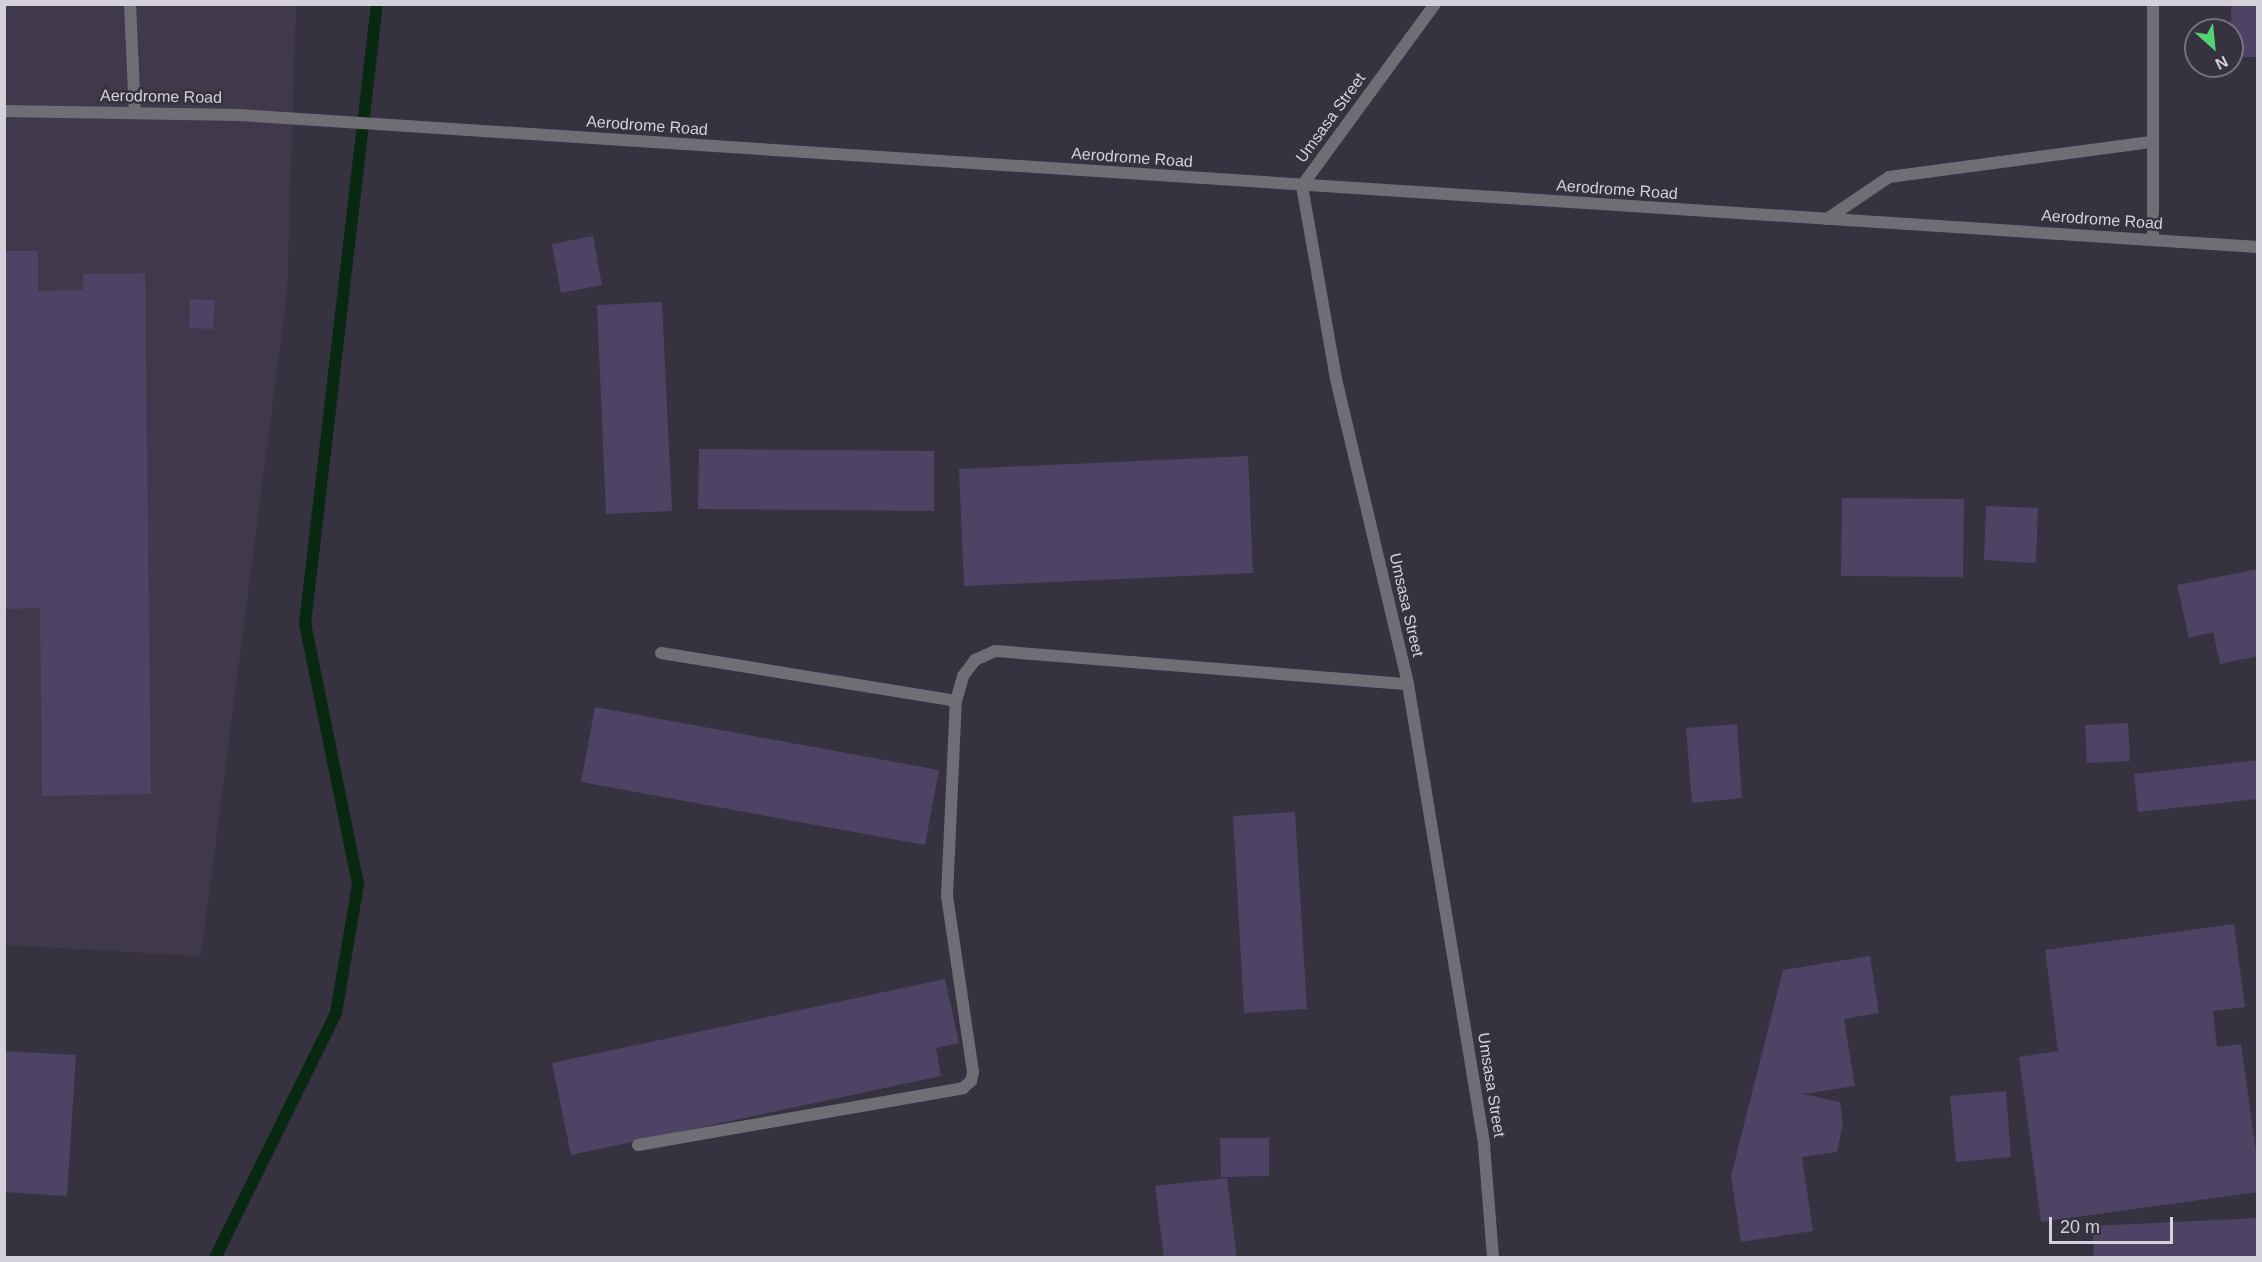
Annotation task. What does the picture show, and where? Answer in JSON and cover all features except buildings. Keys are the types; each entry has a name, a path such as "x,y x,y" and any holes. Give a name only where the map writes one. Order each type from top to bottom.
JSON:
{"street":[{"path":"130,4 135,113"},
{"name":"Umsasa Street","path":"1435,4 1302,186 1336,379 1408,684 1484,1145 1493,1257"},
{"path":"2153,4 2153,240"},
{"name":"Aerodrome Road","path":"4,111 239,115 2258,247"},
{"path":"1827,219 1889,177 2153,142"},
{"path":"638,1145 963,1088 971,1082 974,1072 948,896 956,701 963,676 975,660 995,651 1408,684"},
{"path":"661,652 956,701"}],"shaded area":[{"path":"4,5 296,5 287,293 201,956 5,945"}],"waterway":[{"path":"215,1258 336,1013 358,884 305,624 377,4"}]}
